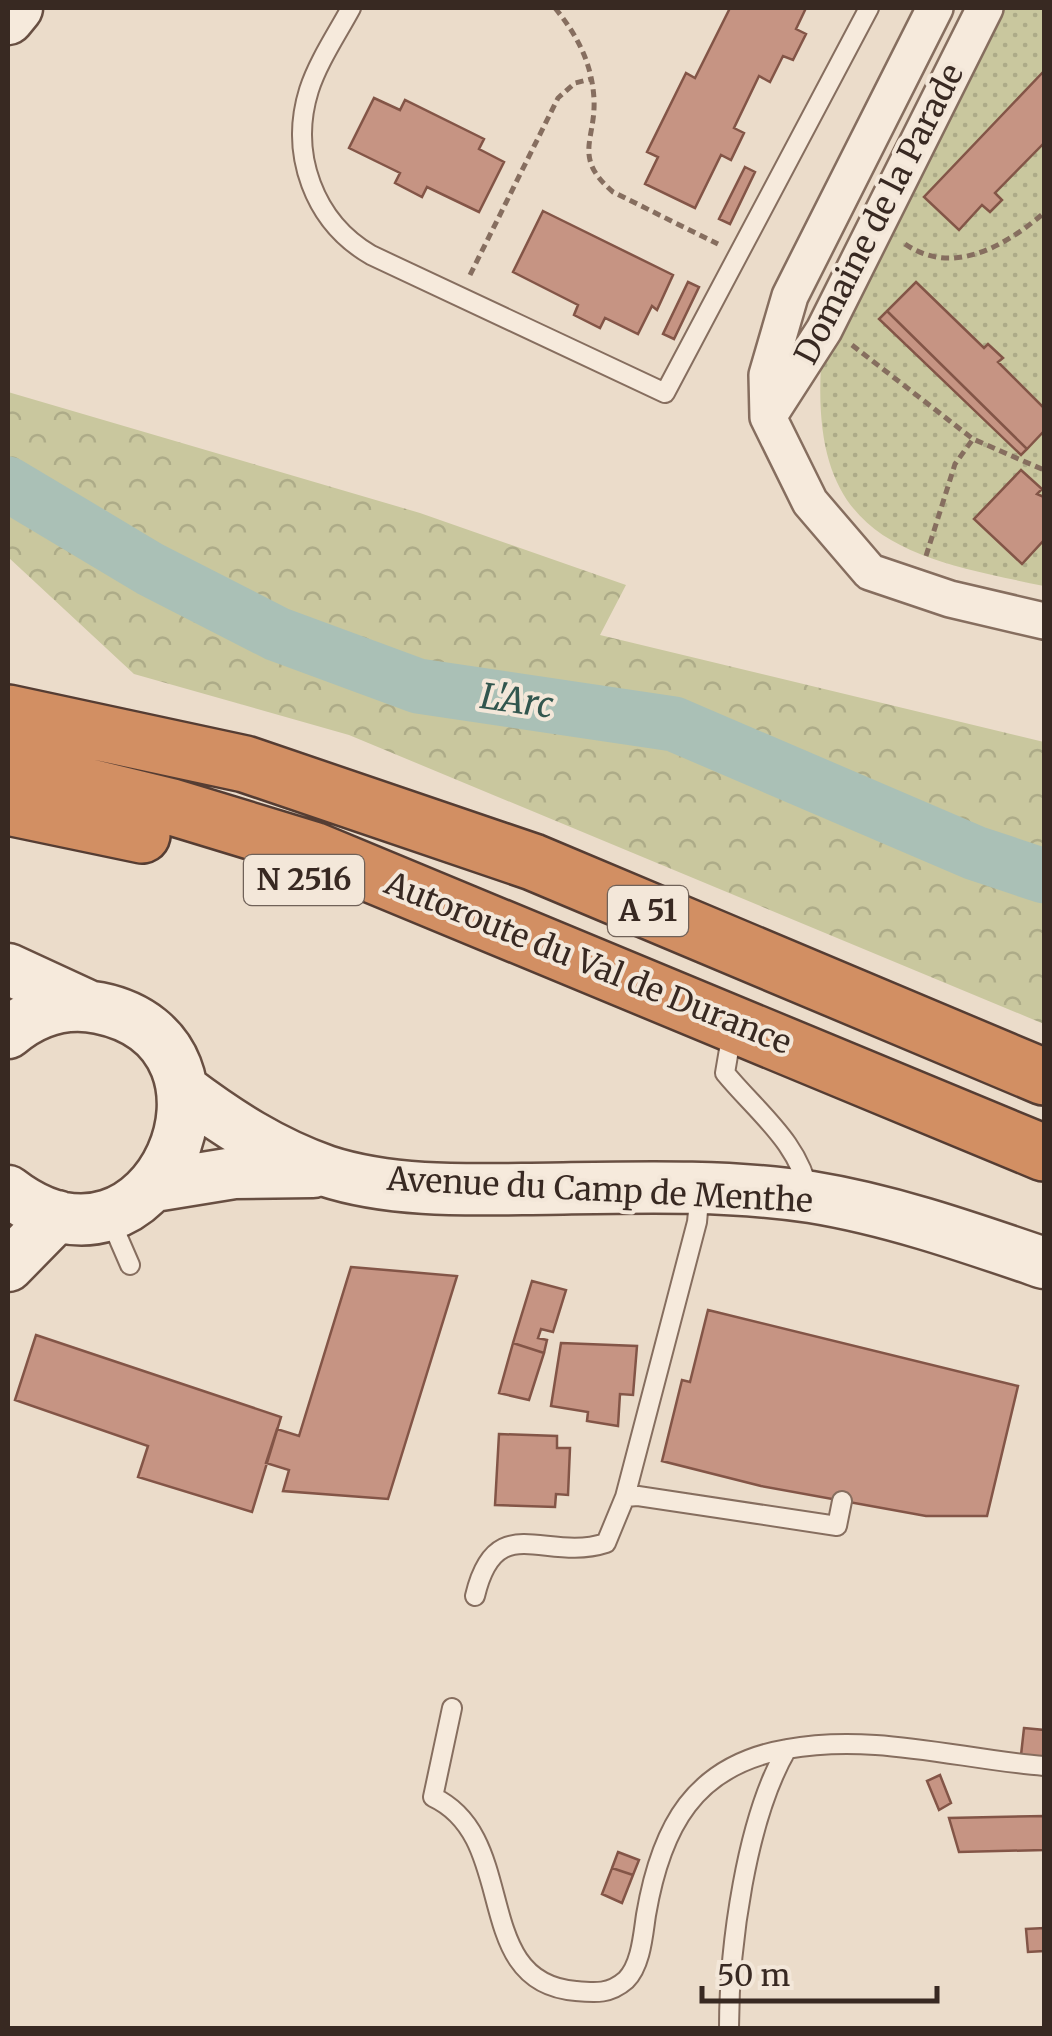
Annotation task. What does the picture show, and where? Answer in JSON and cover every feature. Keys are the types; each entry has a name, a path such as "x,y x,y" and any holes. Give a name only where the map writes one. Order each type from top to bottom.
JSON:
{"highway":[{"path":"8,699 245,764"},
{"name":"Autoroute du Val de Durance","path":"8,712 245,764 534,862 1044,1077"},
{"name":"Autoroute du Val de Durance","path":"8,768 91,785 313,850 1044,1153"},
{"name":"N 2516","path":"8,807 157,838 596,967"}],"main road":[{"path":"8,19 17,8"},
{"path":"8,969 86,1006 137,1023 172,1063 182,1089 184,1120 177,1151 154,1186 108,1214 57,1216 38,1211 8,1192"},
{"path":"8,1033 22,1020 53,1008 86,1006"},
{"name":"Avenue du Camp de Menthe","path":"182,1089 244,1135 328,1171"},
{"name":"Avenue du Camp de Menthe","path":"154,1186 234,1173 328,1171 416,1186 700,1189 810,1197 894,1215 1044,1263"},
{"path":"8,1266 57,1216"}],"street":[{"name":"Domaine de la Parade","path":"935,8 790,296 767,375 768,418 810,502 833,534 870,572 1044,621"},
{"name":"Domaine de la Parade","path":"768,418 824,330 984,8"}],"lane":[{"path":"351,8 309,89 302,133 308,180 330,222 346,241 665,393 869,8"},
{"path":"735,1022 724,1055 724,1074 790,1145 804,1168 810,1197"},
{"path":"475,1596 482,1569 501,1547 521,1542 580,1552 606,1543 625,1497 697,1222 700,1189"},
{"path":"108,1214 130,1266"},
{"path":"625,1497 836,1526 842,1500"},
{"path":"452,1708 434,1796 454,1806 476,1839 513,1956 534,1982 562,1990 604,1993 628,1978 639,1955 651,1883 669,1835 696,1790 715,1774 751,1755 820,1743 904,1746 1044,1766"},
{"path":"728,2028 729,1970 747,1874 770,1778 787,1749"}],"path":[{"path":"555,8 584,49 594,104 588,142 599,180 613,192 738,254"},
{"path":"460,297 558,98 576,83 591,79"},
{"path":"877,224 922,256 965,260 1019,235 1044,213"},
{"path":"824,330 900,378 974,439 1044,470"},
{"path":"916,588 955,464 974,439"}],"green space":[{"path":"1004,8 1044,8 1044,586 948,564 909,549 876,530 850,504 832,469 822,424 821,366"},
{"path":"8,392 420,513 626,585 600,635 1044,742 1044,1024 349,735 134,674 8,557"}],"building":[{"path":"730,8 806,8 796,29 806,34 793,60 783,56 770,82 759,76 734,128 744,133 731,160 721,155 695,208 645,184 658,157 647,152 686,73 695,78"},
{"path":"1044,71 1044,143 995,193 1002,200 990,212 982,205 959,230 924,197"},
{"path":"374,98 400,110 405,100 484,139 479,149 504,162 479,212 427,187 422,197 395,183 400,173 349,148"},
{"path":"745,167 755,172 730,224 719,219"},
{"path":"543,211 673,275 657,310 652,306 638,334 605,318 600,328 574,315 578,305 513,272"},
{"path":"688,282 699,287 674,339 663,334"},
{"path":"916,282 984,348 988,344 1003,358 998,362 1044,408 1044,431 1027,449 887,311"},
{"path":"887,311 1027,449 1021,455 879,319"},
{"path":"1021,470 1042,489 1037,494 1044,497 1044,540 1022,564 974,519"},
{"path":"351,1267 457,1276 388,1499 283,1491 289,1470 266,1463 277,1429 299,1436"},
{"path":"532,1281 566,1290 553,1332 541,1329 538,1338 547,1340 544,1353 513,1343"},
{"path":"708,1310 1018,1386 987,1516 926,1516 761,1486 662,1461 682,1380 690,1382"},
{"path":"36,1335 281,1417 252,1512 138,1477 148,1446 15,1400"},
{"path":"513,1343 544,1353 529,1400 499,1393"},
{"path":"561,1343 637,1346 633,1395 620,1394 618,1426 587,1421 588,1412 551,1406"},
{"path":"499,1434 557,1436 557,1448 570,1448 568,1495 556,1494 555,1507 495,1505"},
{"path":"1024,1728 1044,1730 1044,1757 1021,1755"},
{"path":"940,1775 951,1803 939,1810 927,1781"},
{"path":"1044,1816 1044,1850 959,1852 949,1818"},
{"path":"618,1852 639,1860 633,1875 612,1868"},
{"path":"612,1868 633,1875 622,1903 602,1894"},
{"path":"1044,1928 1044,1951 1028,1952 1026,1929"}],"waterway":[{"name":"L'Arc","path":"8,484 150,569 277,634 418,686 674,724 975,853 1044,876"}]}
